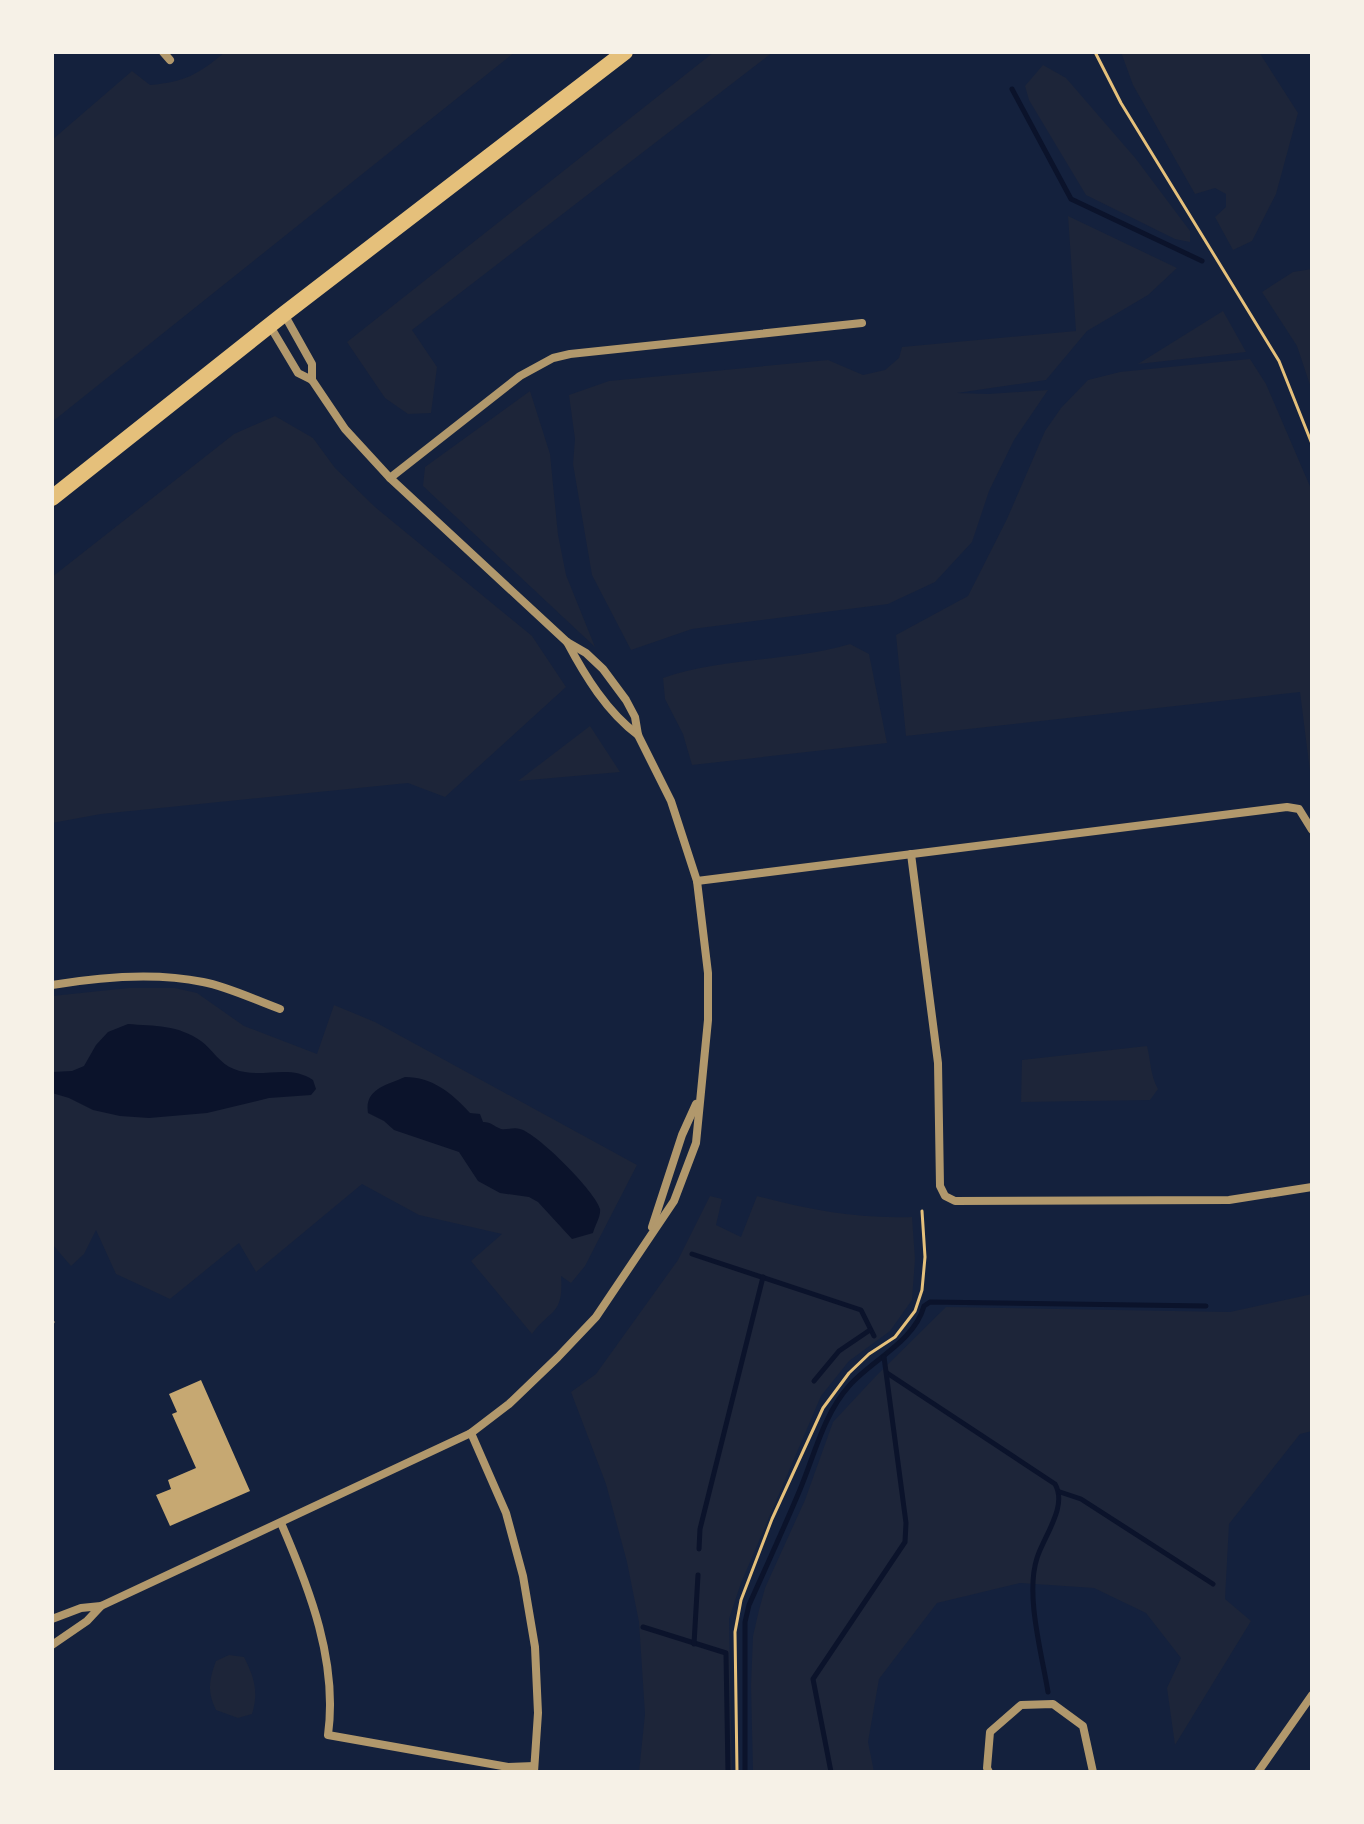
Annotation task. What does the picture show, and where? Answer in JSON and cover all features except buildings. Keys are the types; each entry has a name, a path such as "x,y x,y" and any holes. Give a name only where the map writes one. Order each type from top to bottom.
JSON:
{"main road":[{"path":"52,498 284,314 625,52"}],"street":[{"path":"284,314 312,364 312,380"},
{"path":"390,478 520,376 553,358 862,323"},
{"path":"52,1619 81,1608 101,1606 471,1433 509,1404 596,1317 674,1201 696,1143 698,1100 708,1033 708,973 697,881 687,843 671,801 638,735 635,717 603,669 586,653 567,642 390,478 345,429 312,380 298,373 270,325"},
{"path":"567,642 580,667 612,711 638,735"},
{"path":"697,881 1287,807 1299,809 1312,830"},
{"path":"911,854 938,1063 940,1186 945,1196 955,1201 1229,1200 1312,1187"},
{"path":"52,985 120,978 173,978 203,982 280,1009"},
{"path":"651,1231 661,1193 698,1100"},
{"path":"281,1523 308,1589 323,1637 330,1687 328,1735 534,1769 538,1713 535,1647 523,1576 506,1513 471,1433"},
{"path":"52,1645 87,1621 101,1606"},
{"path":"1258,1772 1312,1695"},
{"path":"989,1772 990,1732 1021,1705 1053,1704 1083,1726 1093,1772"}],"path":[{"path":"1095,52 1121,103 1279,361 1312,444"},
{"path":"737,1772 735,1632 741,1600 772,1519 823,1408 849,1373 869,1354 895,1337 915,1311 922,1290 925,1257 922,1211"}],"shaded area":[{"path":"225,52 515,52 52,422 52,140 132,71 150,85 173,82 199,71"},
{"path":"714,52 773,52 412,330 437,367 431,413 408,414 385,398 347,342"},
{"path":"1121,52 1259,52 1298,113 1276,194 1252,241 1233,250 1215,217 1226,207 1226,194 1215,188 1195,194 1133,85"},
{"path":"1043,65 1066,78 1136,159 1190,231 1190,242 1175,239 1086,195 1029,100 1025,86"},
{"path":"1068,216 1177,268 1148,295 1087,331 1046,380 957,393 1048,390 1014,440 989,491 972,542 935,582 888,604 692,629 631,650 592,575 573,464 575,439 569,395 609,381 828,360 863,375 885,370 899,358 902,347 1076,331"},
{"path":"1312,269 1312,391 1297,346 1262,292 1293,272"},
{"path":"1223,311 1246,352 1138,364"},
{"path":"1250,359 1266,384 1312,491 1312,787 1300,692 906,736 896,635 968,596 1007,519 1045,431 1061,408 1088,380 1120,372"},
{"path":"530,391 550,454 558,535 566,575 595,647 423,486 425,467"},
{"path":"275,416 313,438 335,468 375,507 532,636 566,687 445,797 408,783 101,814 52,823 52,577 234,434"},
{"path":"850,644 869,654 887,743 692,765 683,734 665,699 663,678 709,666 803,654"},
{"path":"590,726 620,772 518,781"},
{"path":"129,988 175,988 197,993 244,1026 317,1054 334,1005 375,1022 637,1165 585,1266 571,1283 561,1276 558,1305 532,1334 471,1261 502,1234 419,1215 362,1184 256,1272 239,1243 170,1299 116,1274 96,1230 84,1254 71,1266 52,1244 52,996"},
{"path":"128,1024 166,1027 184,1032 201,1041 224,1064 234,1069 304,1075 313,1080 316,1089 311,1095 269,1098 207,1113 149,1118 93,1110 52,1093 52,1072 72,1071 84,1066 108,1032"},
{"path":"1147,1046 1158,1089 1150,1100 1021,1102 1022,1060"},
{"path":"405,1077 424,1080 441,1088 470,1113 480,1114 483,1122 501,1129 520,1129 539,1141 577,1177 596,1201 600,1212 593,1233 572,1239 538,1202 529,1197 500,1193 478,1181 459,1152 394,1130 368,1113 373,1093"},
{"path":"710,1196 722,1199 716,1225 741,1237 757,1196 834,1212 872,1217 912,1217 915,1259 912,1300 890,1331 849,1361 821,1396 741,1583 729,1619 732,1772 639,1772 645,1714 639,1622 606,1484 571,1392 596,1374 678,1260"},
{"path":"1312,1294 1312,1431 1300,1434 1229,1524 1225,1599 1251,1621 1175,1745 1167,1688 1181,1658 1146,1613 1094,1588 1020,1583 937,1603 879,1679 868,1742 874,1772 753,1772 753,1636 765,1588 805,1500 833,1422 946,1307 1230,1312"},
{"path":"229,1655 244,1657 254,1685 252,1714 238,1718 216,1710 210,1692 216,1661"}],"waterway":[{"path":"1012,89 1071,199 1202,261"},
{"path":"692,1254 861,1310 874,1336"},
{"path":"699,1549 700,1529 763,1277"},
{"path":"745,1772 745,1622 749,1605 832,1410 849,1386 911,1330 924,1306 930,1302 1206,1306"},
{"path":"814,1381 839,1351 870,1330"},
{"path":"831,1772 813,1679 905,1542 906,1523 884,1357"},
{"path":"887,1373 1055,1484 1059,1502 1037,1558 1033,1589 1048,1692"},
{"path":"1060,1492 1081,1499 1213,1584"},
{"path":"694,1644 698,1575"},
{"path":"643,1627 726,1653 728,1772"}]}
